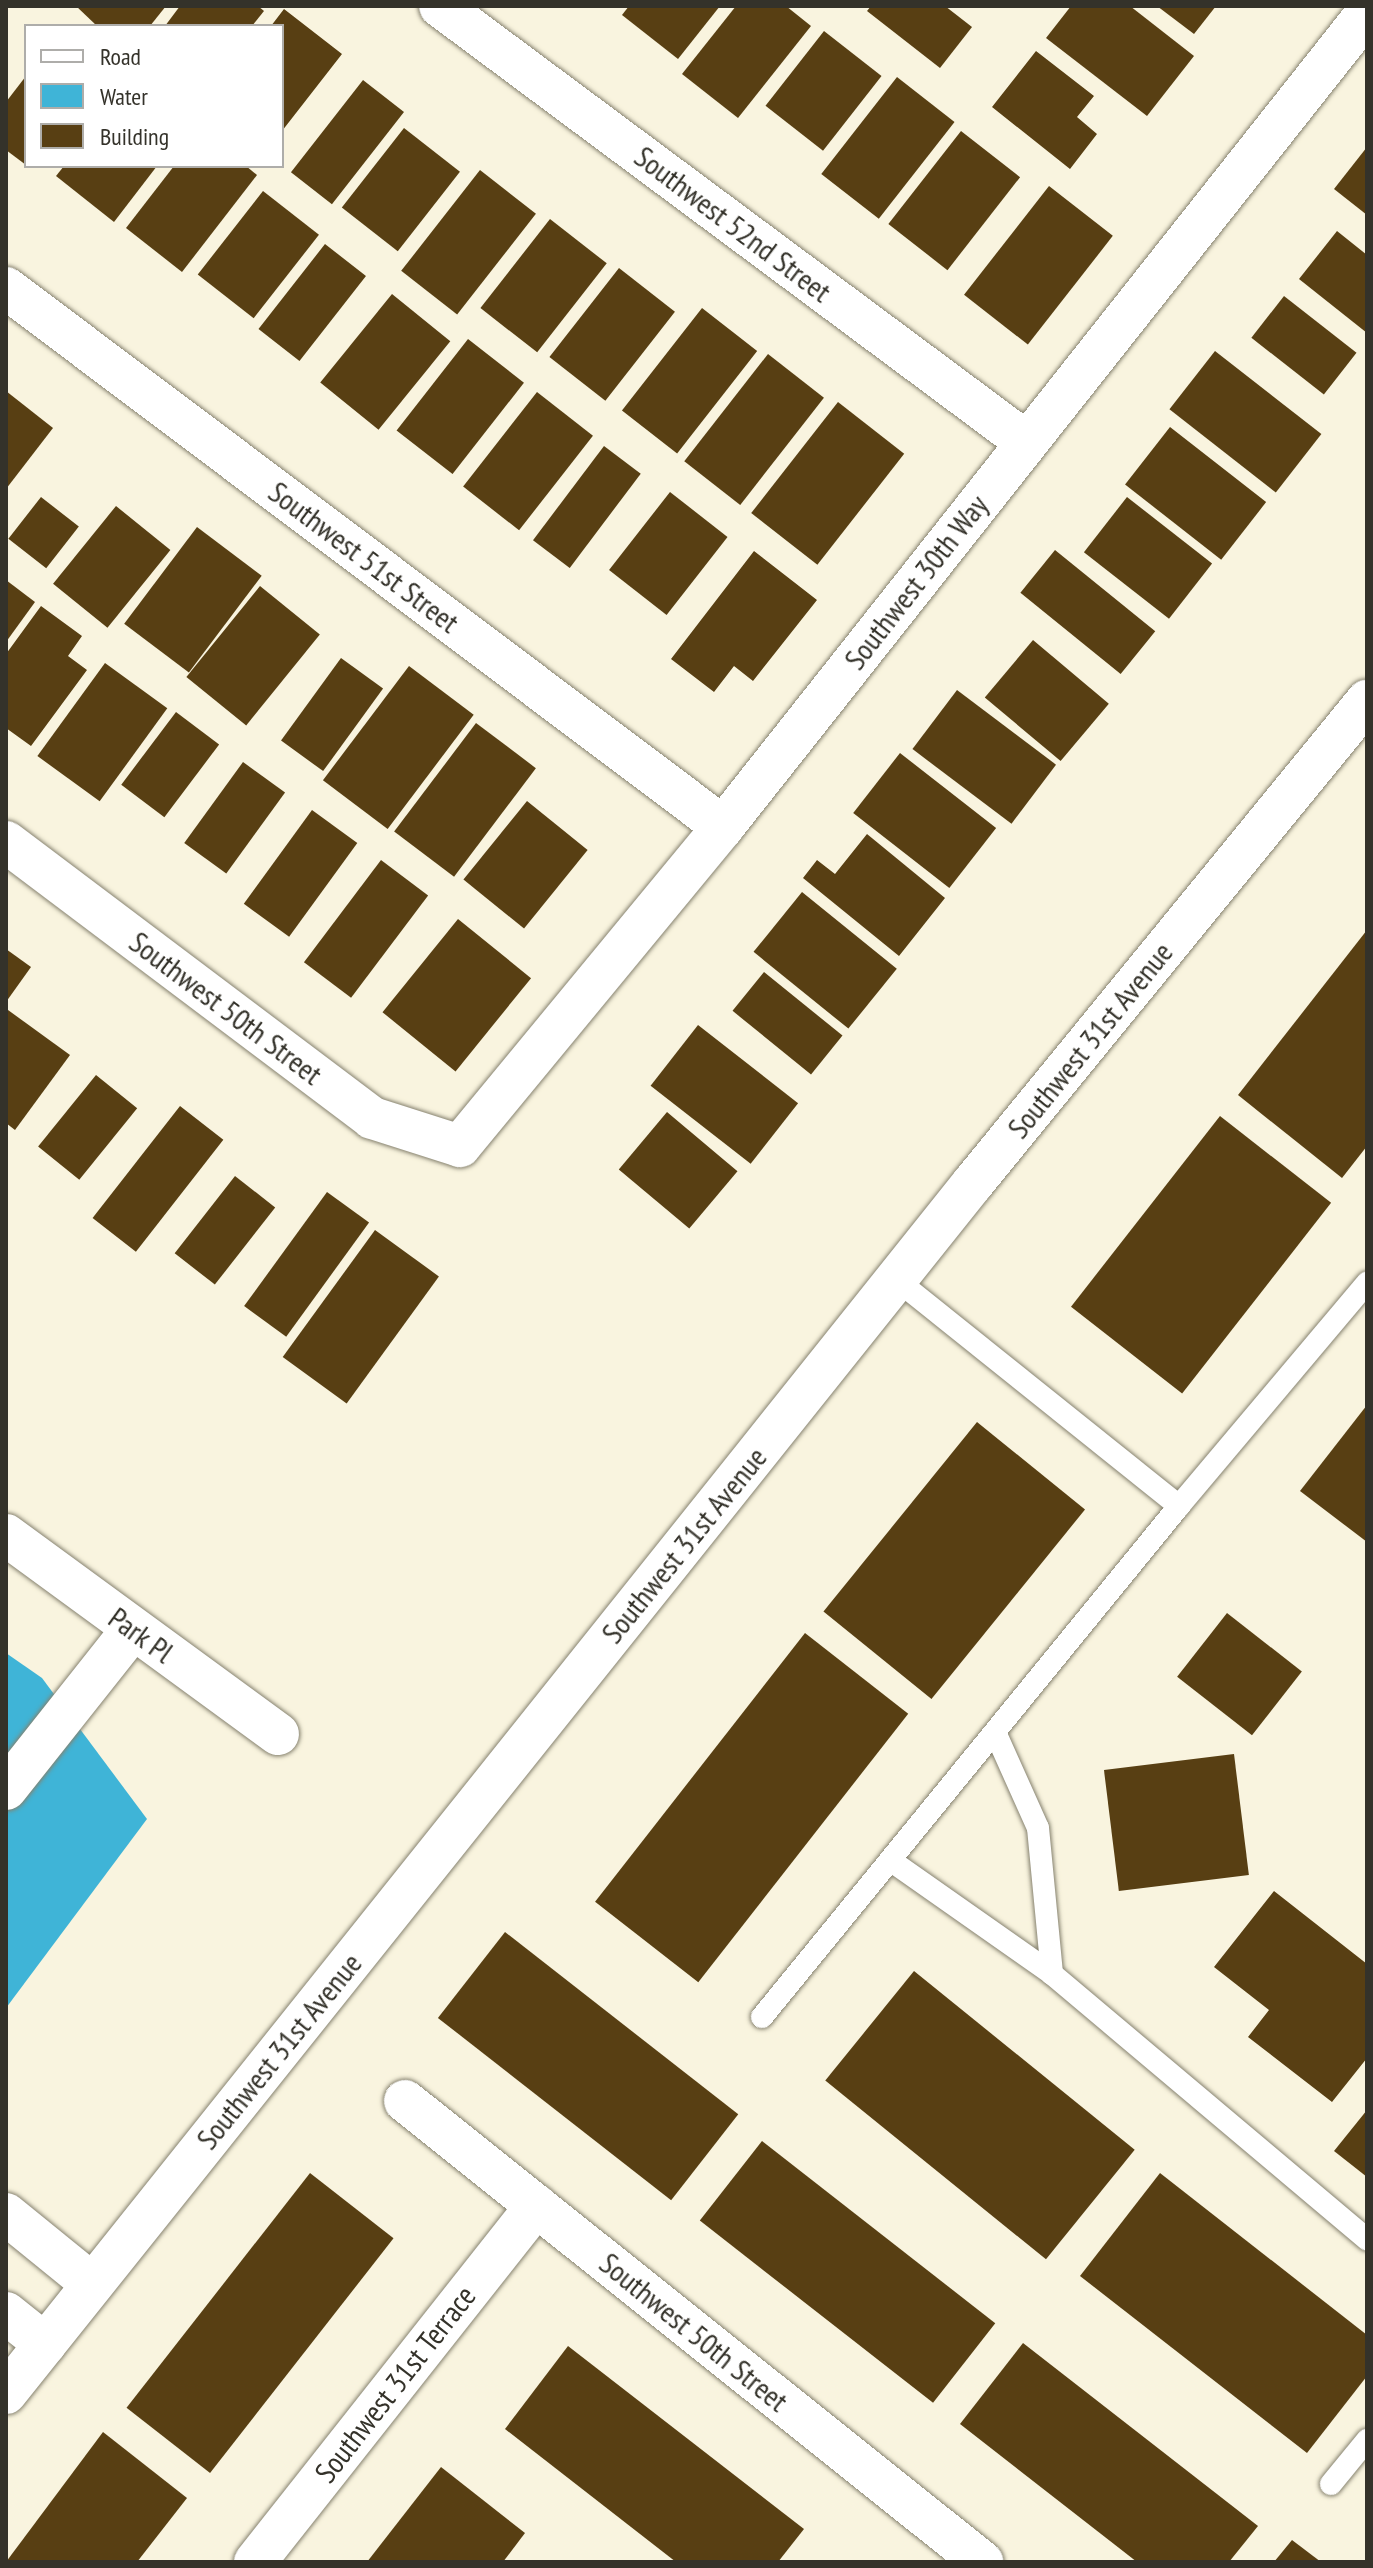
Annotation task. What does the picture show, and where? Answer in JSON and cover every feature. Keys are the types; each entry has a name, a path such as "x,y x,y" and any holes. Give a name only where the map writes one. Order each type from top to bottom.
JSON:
{"street":[{"name":"Southwest 52nd Street","path":"440,6 1026,442"},
{"name":"Southwest 30th Way","path":"460,1146 723,827 1367,13"},
{"name":"Southwest 51st Street","path":"6,288 723,827"},
{"name":"Southwest 31st Avenue","path":"6,2393 896,1279 1367,701"},
{"name":"Southwest 50th Street","path":"6,842 372,1118 460,1146"},
{"name":"Park Pl","path":"6,1535 278,1734"},
{"path":"6,1789 132,1630"},
{"name":"Southwest 50th Street","path":"405,2101 982,2562"},
{"name":"Southwest 31st Terrace","path":"255,2562 536,2206"},
{"path":"6,2214 92,2284"},
{"path":"6,2313 45,2344"}],"lane":[{"path":"896,1279 1179,1506"},
{"path":"762,2017 1179,1506 1367,1283"},
{"path":"995,1732 1038,1828 1052,1974"},
{"path":"890,1860 1052,1974 1367,2239"},
{"path":"1331,2484 1367,2440"}],"water":[{"path":"6,1653 42,1678 147,1819 6,2008"}],"building":[{"path":"76,6 166,6 152,24 95,24"},
{"path":"180,6 258,6 264,11 254,24 166,24"},
{"path":"629,6 720,6 678,59 622,15"},
{"path":"736,6 786,6 811,26 738,118 682,74"},
{"path":"871,6 945,6 972,27 940,68 867,11"},
{"path":"1071,6 1130,6 1194,56 1147,116 1046,38"},
{"path":"1157,6 1216,6 1194,34"},
{"path":"284,9 342,54 284,128 284,24 273,24"},
{"path":"824,31 882,76 823,151 766,106"},
{"path":"1036,51 1094,96 1077,117 1097,134 1070,169 992,107"},
{"path":"897,77 955,122 879,219 821,174"},
{"path":"24,79 24,164 6,150 6,102"},
{"path":"363,80 404,112 332,204 291,172"},
{"path":"404,128 460,172 398,251 342,208"},
{"path":"961,131 1020,177 947,270 888,224"},
{"path":"1367,147 1367,215 1334,189"},
{"path":"62,168 155,168 114,222 56,176"},
{"path":"172,168 248,168 257,175 182,272 126,228"},
{"path":"480,170 536,214 457,315 401,271"},
{"path":"1049,186 1113,236 1028,345 964,295"},
{"path":"263,191 319,235 254,318 198,275"},
{"path":"550,219 607,263 537,352 480,308"},
{"path":"1337,231 1367,255 1367,333 1299,279"},
{"path":"325,244 366,276 299,361 259,329"},
{"path":"619,268 675,312 605,401 549,357"},
{"path":"392,294 450,341 379,430 320,383"},
{"path":"1284,296 1356,353 1324,394 1251,338"},
{"path":"702,308 757,351 677,454 622,410"},
{"path":"468,339 524,383 453,474 397,430"},
{"path":"1215,351 1321,434 1276,492 1169,409"},
{"path":"768,354 824,398 740,505 684,461"},
{"path":"6,391 53,428 6,489"},
{"path":"537,392 593,436 519,530 463,487"},
{"path":"838,402 904,454 817,565 751,513"},
{"path":"1170,427 1266,502 1221,560 1125,485"},
{"path":"604,446 641,474 570,568 533,540"},
{"path":"670,492 728,537 667,615 609,570"},
{"path":"41,497 79,527 46,568 8,539"},
{"path":"1127,497 1212,563 1169,619 1084,552"},
{"path":"116,506 170,550 107,628 53,584"},
{"path":"197,527 262,576 189,672 124,624"},
{"path":"1055,550 1155,631 1121,674 1020,593"},
{"path":"754,551 817,600 753,681 734,666 714,692 671,659"},
{"path":"6,580 35,602 6,642"},
{"path":"260,586 320,634 246,725 186,677"},
{"path":"41,606 82,636 68,656 87,670 31,746 6,728 6,654"},
{"path":"1033,640 1109,704 1061,761 985,697"},
{"path":"341,658 383,689 323,771 281,741"},
{"path":"105,663 167,708 100,801 37,756"},
{"path":"409,666 474,715 388,829 323,780"},
{"path":"957,690 1056,765 1011,824 912,749"},
{"path":"176,712 219,744 164,817 121,785"},
{"path":"476,723 536,768 454,877 394,832"},
{"path":"900,753 996,828 949,888 853,813"},
{"path":"243,762 285,793 226,873 184,843"},
{"path":"527,801 588,850 524,929 463,879"},
{"path":"312,810 357,843 289,937 244,904"},
{"path":"867,834 945,898 899,956 803,878 817,860 835,874"},
{"path":"381,860 428,896 351,998 304,962"},
{"path":"802,892 897,969 848,1029 754,952"},
{"path":"458,919 531,978 456,1071 382,1012"},
{"path":"1367,930 1367,1146 1342,1178 1238,1095"},
{"path":"6,949 31,967 6,1002"},
{"path":"764,972 842,1036 811,1074 733,1011"},
{"path":"8,1010 70,1055 15,1130 6,1123"},
{"path":"698,1025 798,1103 751,1164 651,1086"},
{"path":"96,1075 137,1108 79,1180 38,1146"},
{"path":"180,1106 223,1140 136,1252 93,1218"},
{"path":"667,1112 737,1171 689,1229 619,1169"},
{"path":"1220,1116 1331,1203 1182,1394 1071,1307"},
{"path":"235,1176 275,1207 215,1285 175,1253"},
{"path":"327,1192 369,1223 286,1337 244,1306"},
{"path":"375,1230 439,1276 347,1403 283,1357"},
{"path":"1367,1405 1367,1542 1300,1491"},
{"path":"977,1422 1085,1509 931,1699 823,1612"},
{"path":"1227,1613 1302,1671 1252,1735 1177,1677"},
{"path":"805,1633 908,1714 698,1982 595,1902"},
{"path":"1234,1754 1249,1875 1119,1891 1104,1770"},
{"path":"1274,1891 1367,1964 1367,2058 1332,2102 1248,2037 1269,2010 1214,1967"},
{"path":"505,1932 738,2114 671,2200 438,2018"},
{"path":"914,1971 1135,2150 1046,2259 825,2081"},
{"path":"1367,2110 1367,2177 1334,2151"},
{"path":"762,2141 995,2323 933,2403 700,2221"},
{"path":"310,2173 394,2238 210,2473 127,2408"},
{"path":"1160,2173 1367,2335 1367,2376 1307,2453 1080,2276"},
{"path":"1023,2343 1258,2526 1229,2562 1137,2562 960,2424"},
{"path":"568,2346 804,2529 778,2562 676,2562 505,2429"},
{"path":"103,2432 187,2498 137,2562 6,2562"},
{"path":"441,2467 525,2533 503,2562 367,2562"},
{"path":"1292,2540 1321,2562 1274,2562"}]}
